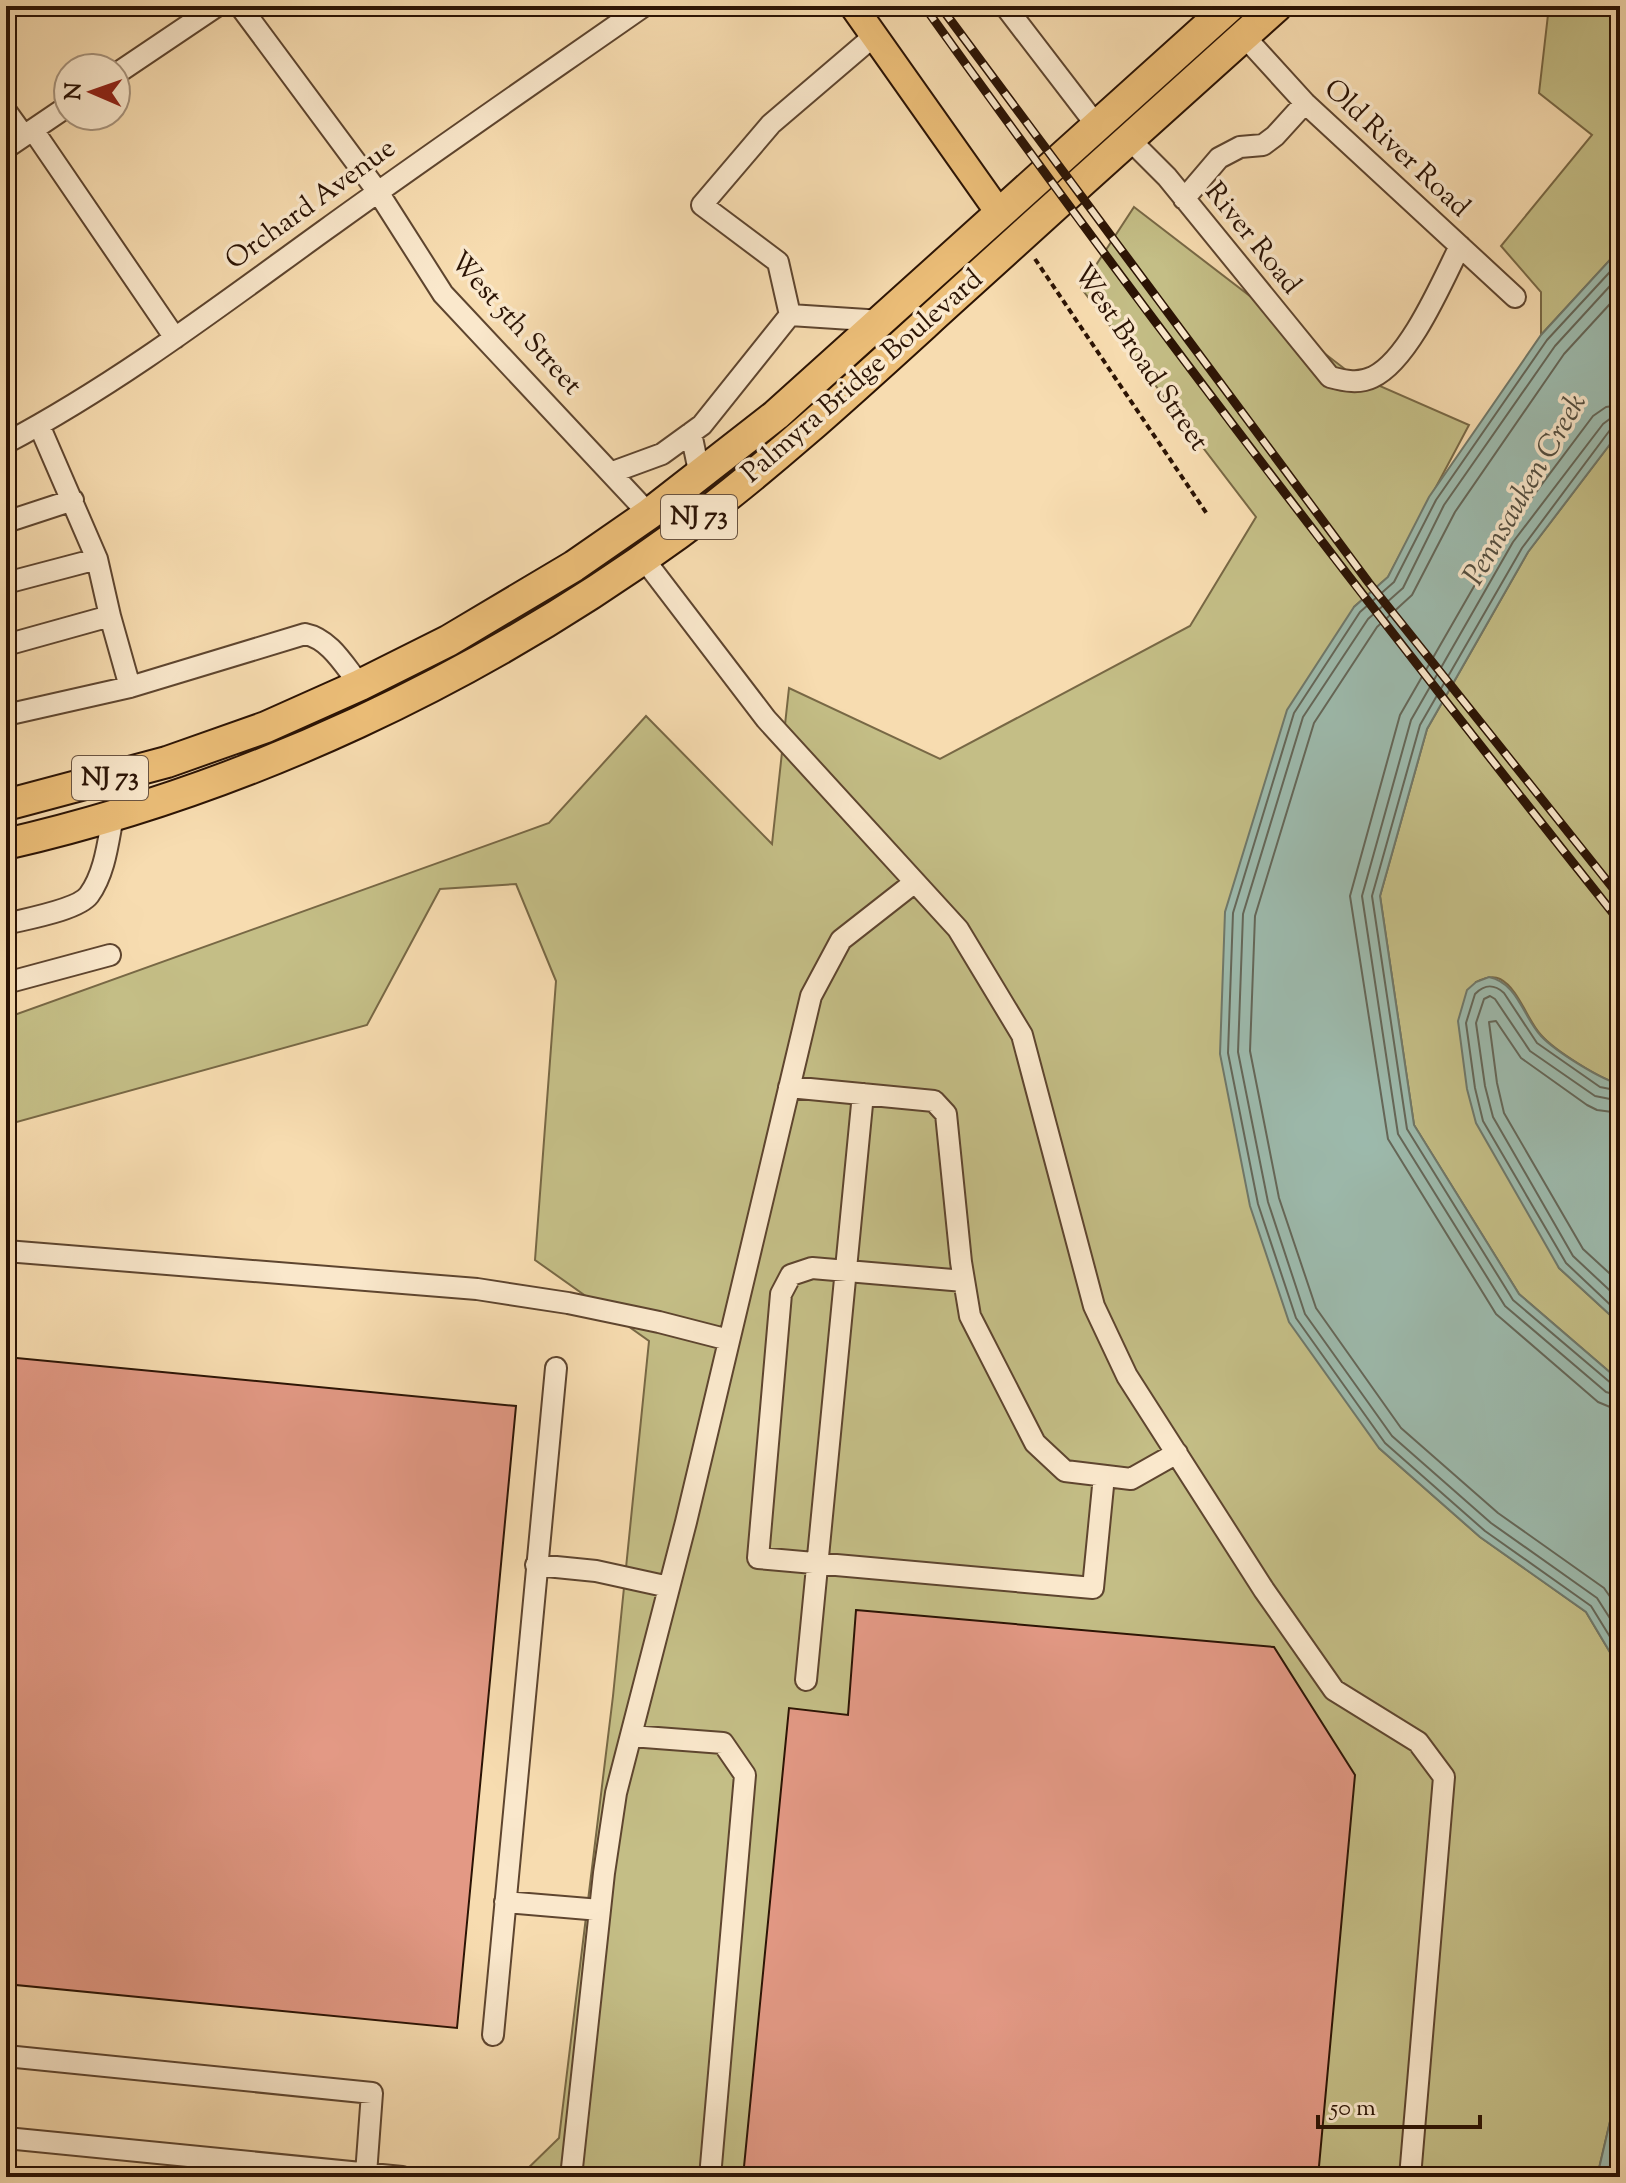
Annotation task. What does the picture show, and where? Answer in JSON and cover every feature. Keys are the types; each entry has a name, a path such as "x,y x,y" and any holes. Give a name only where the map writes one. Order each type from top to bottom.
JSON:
{"highway":[{"name":"Palmyra Bridge Boulevard","path":"6,844 113,816 309,743 426,689 539,626 643,558 716,505 785,448 1277,6"},
{"name":"Palmyra Bridge Boulevard","path":"6,805 138,770 266,727 360,685 488,619 574,566 649,514 767,424 1227,7"}],"main road":[{"path":"853,6 1000,214"}],"street":[{"path":"132,63 217,6"},
{"name":"West 5th Street","path":"240,6 378,192 443,294 613,472 649,514"},
{"name":"Orchard Avenue","path":"6,443 130,370 644,6"},
{"path":"1005,6 1097,126"},
{"path":"790,315 778,262 702,205 771,124 874,36"},
{"name":"Old River Road","path":"1244,36 1305,103 1515,297"},
{"path":"1184,199 1219,158 1240,147 1263,145 1305,103"},
{"path":"6,111 28,133 175,338"},
{"path":"6,148 52,117"},
{"name":"River Road","path":"1128,138 1167,177 1330,377 1358,382 1374,377 1390,366 1419,327 1460,246"},
{"path":"790,315 882,321"},
{"path":"613,472 662,454 702,425 790,315"},
{"path":"39,425 97,559 130,687"},
{"path":"691,433 700,476"},
{"path":"6,522 73,500"},
{"path":"643,558 766,719 958,929 1022,1035 1094,1306 1127,1376 1264,1590 1334,1690 1418,1742 1444,1777 1410,2177"},
{"path":"6,583 97,559"},
{"path":"6,645 110,616"},
{"path":"6,715 130,687 305,634 317,636 328,646 360,685"},
{"path":"6,924 75,905 88,897 105,859 113,816"},
{"path":"571,2177 616,1793 669,1587 811,996 841,940 915,882"},
{"path":"6,983 110,955"},
{"path":"789,1087 934,1101 946,1114 970,1316 1035,1443 1065,1471 1131,1479 1177,1453"},
{"path":"806,1680 863,1094"},
{"path":"6,1251 477,1289 568,1303 729,1340"},
{"path":"964,1281 812,1268 791,1275 781,1294 758,1558 1093,1588 1104,1476"},
{"path":"493,2035 556,1368"},
{"path":"536,1565 596,1571 669,1587"},
{"path":"631,1736 723,1743 745,1775 710,2177"},
{"path":"505,1902 600,1910"},
{"path":"6,2056 372,2093 366,2174"},
{"path":"6,2138 402,2177"}],"path":[{"name":"West Broad Street","path":"1020,237 1207,514"}],"shaded area":[{"path":"1549,6 1620,6 1620,249 1541,335 1541,292 1501,246 1592,135 1539,93"},
{"path":"1134,207 1350,373 1469,425 1388,577 1354,607 1379,1448 1480,1537 1586,1612 1620,1669 1620,2079 1597,2177 519,2177 559,2138 613,1696 649,1341 535,1260 556,981 516,884 440,889 367,1025 6,1125 6,1018 549,823 646,716 772,844 789,688 940,759 1190,626 1256,517 1081,288"},
{"path":"1620,431 1620,1084 1590,1071 1547,1041 1536,1029 1518,997 1500,979 1494,977 1476,982 1559,1268 1620,1324 1620,1381 1519,1294 1414,1125 1380,896 1427,729 1528,552"}],"water":[{"name":"Pennsauken Creek","path":"1620,249 1620,431 1528,552 1427,729 1380,896 1414,1125 1519,1294 1620,1381 1620,1669 1586,1612 1480,1537 1379,1448 1289,1322 1250,1206 1220,1054 1225,912 1287,710 1354,607 1388,577 1429,497 1541,335"},
{"path":"1489,977 1507,986 1548,1042 1590,1071 1620,1084 1620,1324 1559,1268 1476,1123 1467,1089 1458,1021 1467,990"},
{"path":"1620,2079 1620,2177 1597,2177"}],"building":[{"path":"6,1357 516,1406 457,2028 6,1984"},
{"path":"856,1610 1274,1647 1355,1775 1318,2177 743,2177 789,1708 848,1715"}],"railway":[{"path":"924,6 1093,239 1266,468 1620,922"},
{"path":"940,6 1369,583 1620,897"}]}
